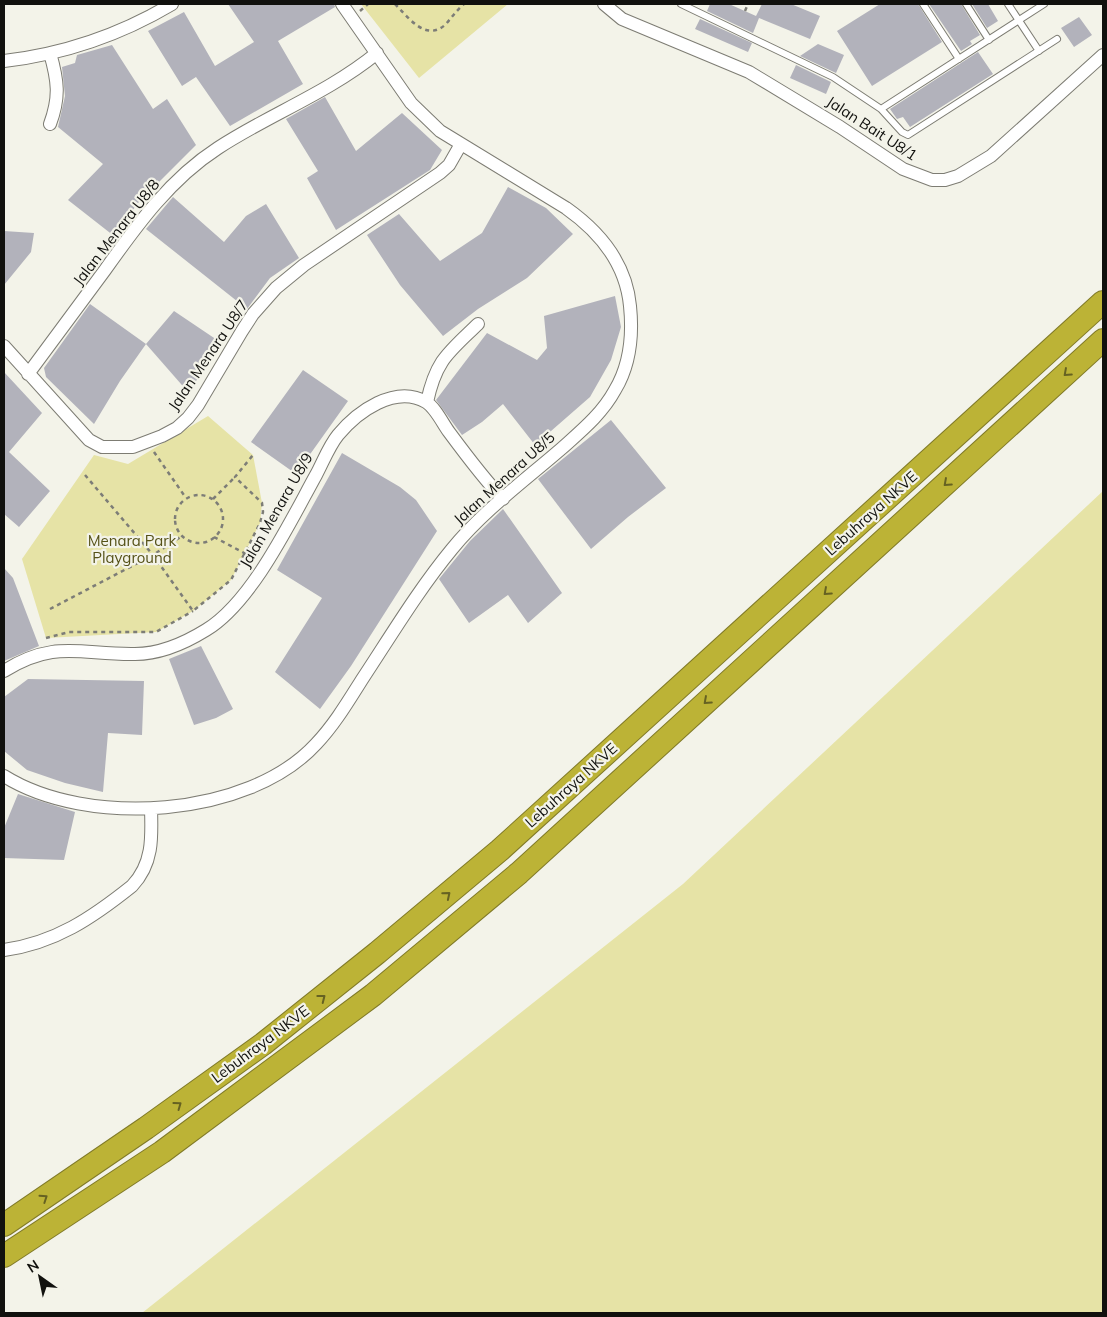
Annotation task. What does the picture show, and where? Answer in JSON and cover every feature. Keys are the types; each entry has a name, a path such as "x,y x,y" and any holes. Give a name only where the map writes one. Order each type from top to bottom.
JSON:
{"highway":[{"name":"Lebuhraya NKVE","path":"4,1225 146,1128 263,1044 377,954 500,850 1103,302"},
{"name":"Lebuhraya NKVE","path":"4,1256 162,1152 373,995 519,873 1103,340"}],"street":[{"path":"4,60 50,53 98,40 172,4"},
{"name":"Jalan Menara U8/5","path":"4,776 19,786 60,801 121,809 151,809 194,803 240,791 274,776 310,750 336,720 429,577 462,537 585,428 615,391 628,356 631,336 629,299 617,261 606,245 582,220 440,130 411,103 342,4"},
{"name":"Jalan Bait U8/1","path":"604,4 622,19 749,72 831,121 903,169 932,180 945,180 958,176 991,156 1103,55"},
{"path":"50,53 58,88 57,106 50,124"},
{"name":"Jalan Menara U8/8","path":"28,374 133,232 183,175 217,148 332,86 377,53"},
{"name":"Jalan Menara U8/7","path":"4,346 89,440 102,447 117,448 148,442 176,428 188,418 253,314 276,288 304,265 440,173 449,164 461,144"},
{"path":"478,324 445,356 433,376 427,402 474,466 503,499"},
{"name":"Jalan Menara U8/9","path":"4,671 34,655 49,651 78,650 135,654 153,652 169,647 206,630 231,608 273,553 337,436 358,416 387,399 407,396 427,402"},
{"path":"4,950 25,948 64,933 132,886 142,876 150,851 151,809"}],"lane":[{"path":"681,4 833,77 881,110 902,132 912,134 1057,39"},
{"path":"923,4 959,59"},
{"path":"966,4 989,40"},
{"path":"1008,4 1039,51"},
{"path":"881,110 1044,4"}],"path":[{"path":"395,4 418,28 430,30 440,29 464,4"},
{"path":"744,11 748,4"},
{"path":"148,442 186,498"},
{"path":"214,499 253,455"},
{"path":"85,475 153,555 193,611"},
{"path":"46,638 69,632 156,632 193,611 231,580 246,554 263,512 262,503 235,476"},
{"path":"200,494 214,499 223,515 222,527 214,537 198,543 182,536 176,525 175,513 186,498 200,494"},
{"path":"50,609 153,555 182,536"},
{"path":"214,537 246,554"}],"green space":[{"path":"361,4 508,4 419,78"},
{"name":"Menara Park Playground","path":"208,416 253,455 262,503 260,523 231,580 193,611 156,632 46,638 22,559 94,455 128,464"},
{"path":"1103,491 1103,1313 142,1313 683,884"}],"building":[{"path":"228,4 334,4 335,7 278,41 303,84 230,126 196,77 182,86 148,31 184,12 215,66 254,42"},
{"path":"710,4 729,4 756,16 762,4 791,4 820,16 810,39 759,18 753,33 707,11"},
{"path":"880,4 918,4 942,42 872,86 837,31"},
{"path":"929,4 961,4 980,35 970,41 972,44 961,51"},
{"path":"972,4 988,4 998,21 987,28"},
{"path":"1079,17 1092,35 1074,47 1061,28"},
{"path":"700,19 752,43 748,52 695,29"},
{"path":"818,44 844,55 836,73 800,56"},
{"path":"112,45 153,109 167,99 196,145 138,203 114,236 68,200 103,164 58,127 65,96 62,67 75,63 77,55"},
{"path":"978,52 993,74 910,127 903,117 897,119 890,109"},
{"path":"796,65 831,82 826,94 790,78"},
{"path":"325,97 356,151 402,113 442,150 430,170 336,230 307,178 318,171 286,119"},
{"path":"508,187 546,208 573,234 527,278 478,309 443,336 400,285 367,235 399,214 440,261 482,233"},
{"path":"173,197 224,242 246,216 266,204 299,258 270,278 247,309 146,229"},
{"path":"4,231 34,233 31,252 4,285"},
{"path":"615,296 621,327 611,360 590,397 535,445 503,404 482,422 462,435 436,400 487,333 537,360 547,348 544,316"},
{"path":"90,304 146,344 120,381 94,424 46,377 44,368"},
{"path":"174,311 223,344 188,392 146,344"},
{"path":"303,370 348,401 296,474 251,442"},
{"path":"4,372 42,413 9,452 50,491 19,527 4,514"},
{"path":"611,420 666,488 591,549 538,479"},
{"path":"342,453 400,487 416,500 437,531 351,666 320,709 275,672 322,598 277,570"},
{"path":"503,509 562,593 528,623 508,595 469,623 439,579 470,541"},
{"path":"4,568 13,578 39,646 4,661"},
{"path":"201,646 233,709 216,718 194,725 169,659"},
{"path":"28,679 144,681 142,735 108,733 103,792 65,783 27,770 4,751 4,697"},
{"path":"18,794 75,812 64,860 4,858 4,828"}]}
